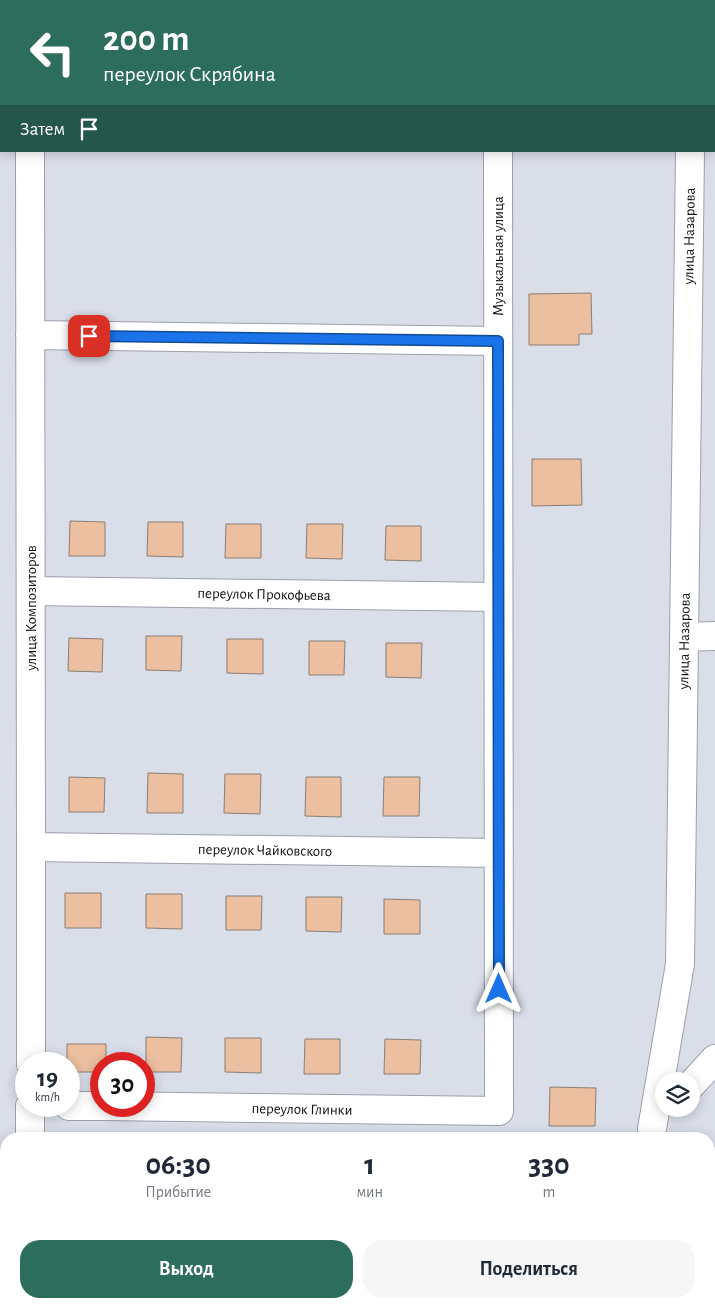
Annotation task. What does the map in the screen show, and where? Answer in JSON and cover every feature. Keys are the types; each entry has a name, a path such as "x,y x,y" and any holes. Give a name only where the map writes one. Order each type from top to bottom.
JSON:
{"street":[{"name":"улица Композиторов","path":"30,152 31,1052"},
{"name":"Музыкальная улица","path":"498,152 499,1112"},
{"name":"улица Назарова","path":"646,1132 680,964 690,152"},
{"path":"30,335 498,341"},
{"name":"переулок Прокофьева","path":"31,591 498,597"},
{"path":"684,636 715,636"},
{"name":"переулок Чайковского","path":"31,847 499,853"},
{"path":"700,1076 715,1060"},
{"name":"переулок Глинки","path":"155,1107 499,1112"},
{"path":"30,1117 30,1132"},
{"path":"648,1132 662,1117"}],"building":[{"path":"591,293 592,334 579,334 579,345 529,345 529,294"},
{"path":"532,459 581,459 582,505 532,506"},
{"path":"70,521 105,522 105,556 69,556"},
{"path":"148,522 183,522 183,557 147,556"},
{"path":"226,524 261,524 261,558 225,558"},
{"path":"307,524 343,524 342,559 306,558"},
{"path":"386,526 421,526 421,561 385,560"},
{"path":"146,636 182,636 181,671 146,670"},
{"path":"69,638 103,639 102,672 68,671"},
{"path":"227,639 263,639 263,674 227,673"},
{"path":"309,641 345,641 344,675 309,675"},
{"path":"386,643 422,643 421,678 386,677"},
{"path":"148,773 183,774 183,813 147,813"},
{"path":"225,774 261,774 260,814 224,813"},
{"path":"69,777 105,778 104,812 69,812"},
{"path":"306,777 341,777 341,817 305,816"},
{"path":"384,777 420,777 419,816 383,816"},
{"path":"65,893 101,893 101,928 65,928"},
{"path":"146,894 182,894 182,929 146,928"},
{"path":"226,896 262,896 261,930 226,930"},
{"path":"306,897 342,897 341,932 306,931"},
{"path":"384,899 420,900 420,934 384,934"},
{"path":"146,1037 182,1038 181,1072 155,1072 155,1052 146,1052"},
{"path":"225,1038 261,1038 261,1073 225,1072"},
{"path":"305,1039 340,1039 340,1074 304,1074"},
{"path":"385,1039 421,1040 420,1074 384,1074"},
{"path":"67,1044 106,1044 106,1052 90,1052 90,1072 80,1072 80,1052 67,1052"},
{"path":"550,1087 596,1088 595,1126 549,1126"}],"route":[{"path":"89,336 498,341 499,989"}]}
